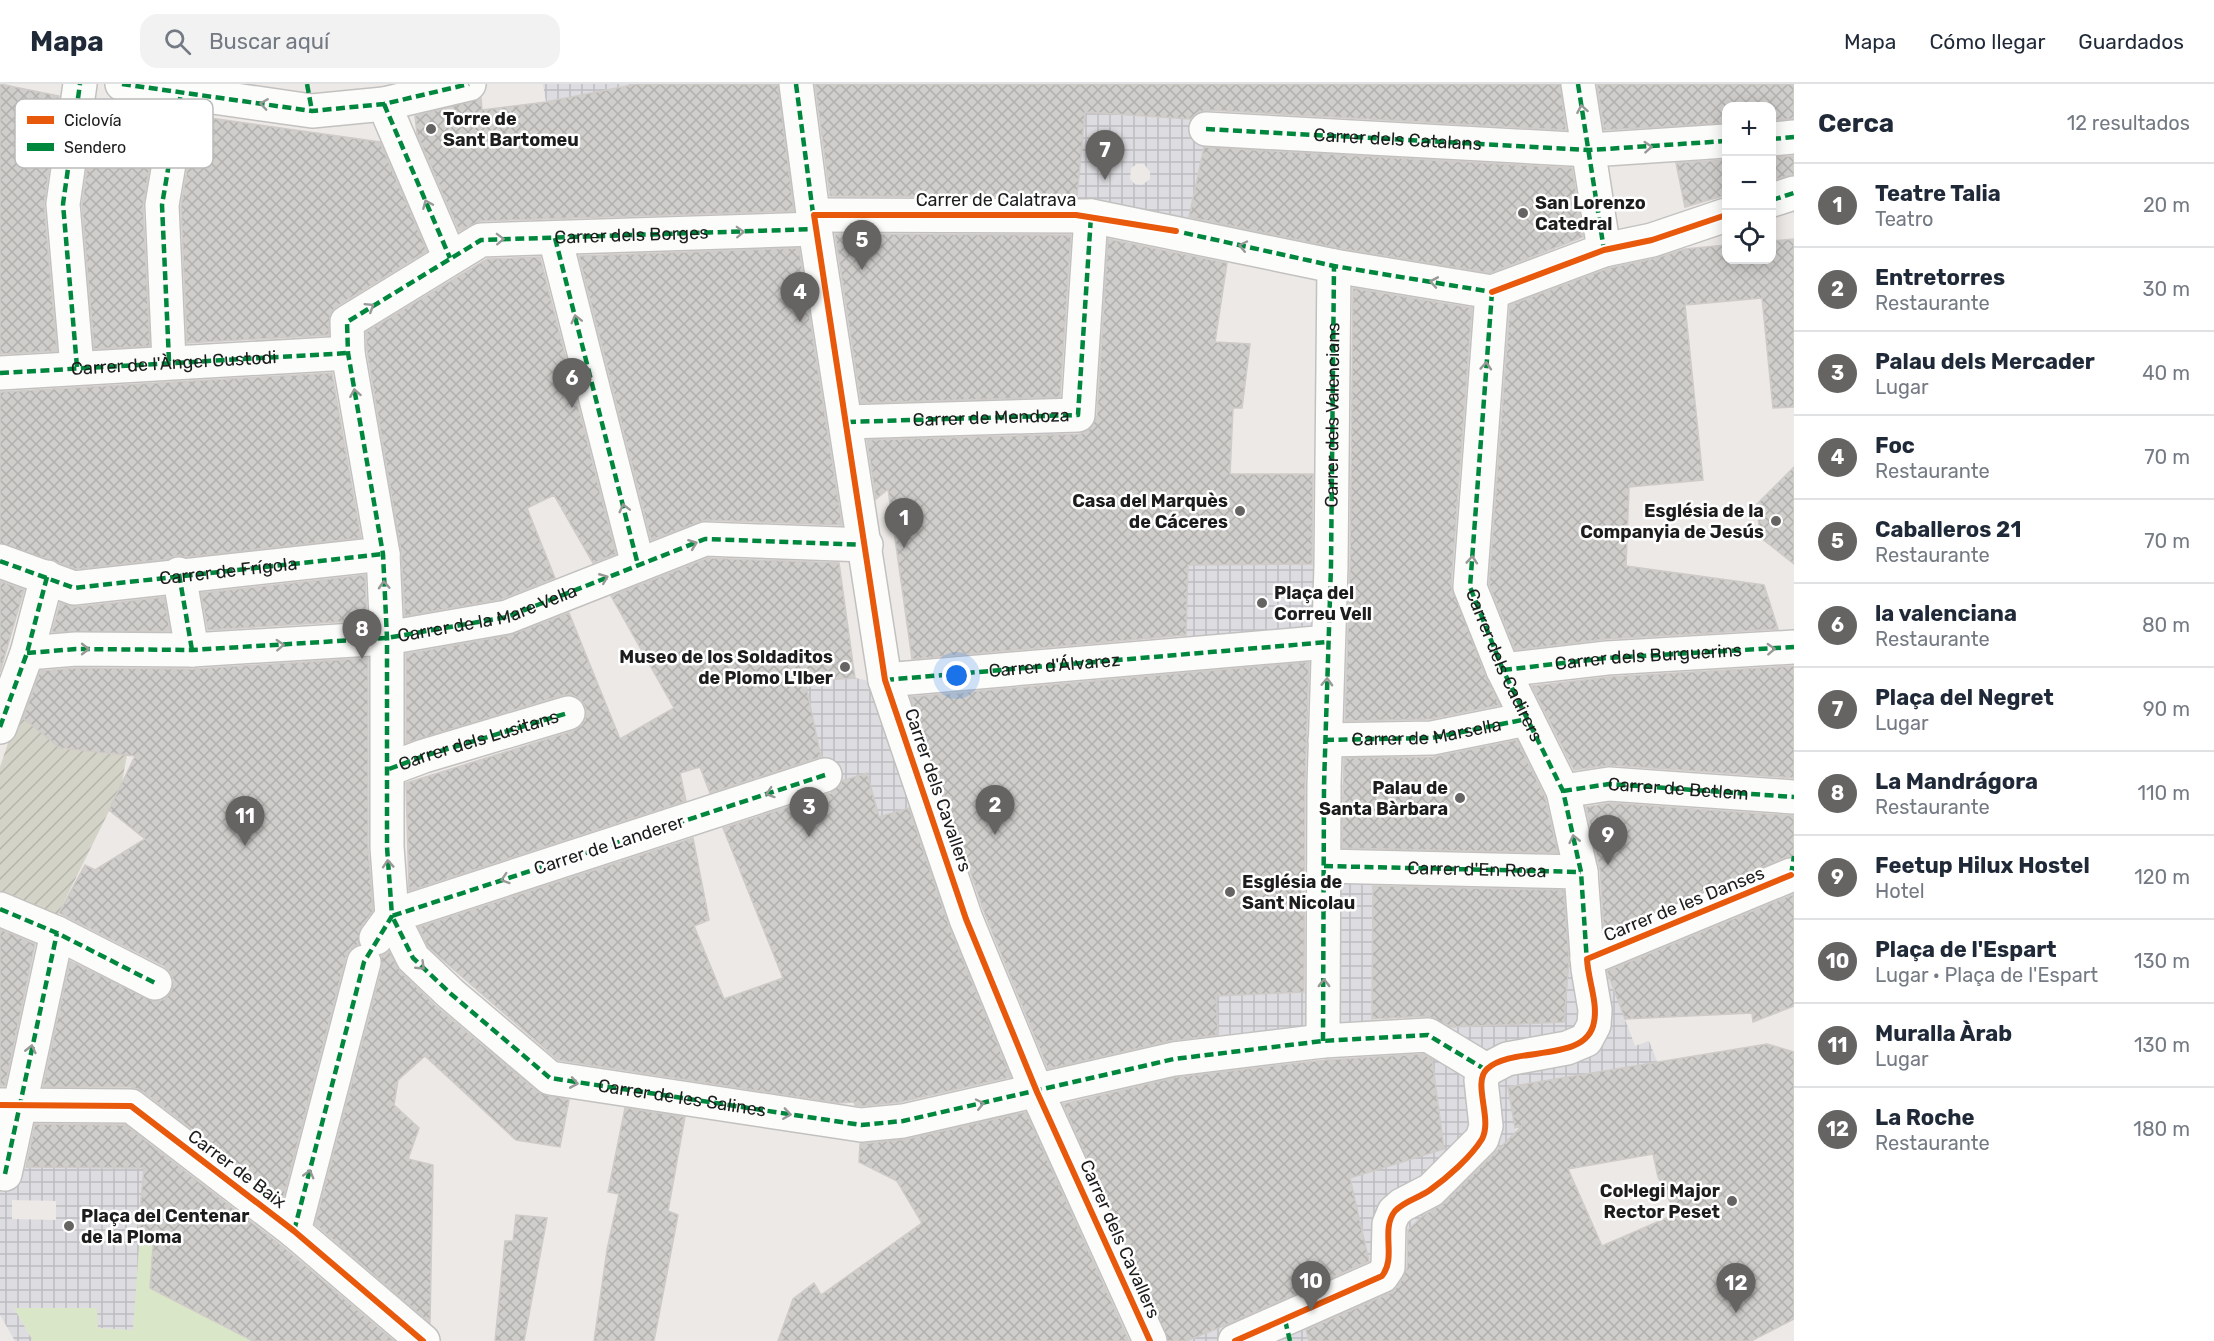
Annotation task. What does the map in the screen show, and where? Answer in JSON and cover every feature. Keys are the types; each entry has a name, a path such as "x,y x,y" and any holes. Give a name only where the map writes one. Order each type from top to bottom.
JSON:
{"street":[{"path":"78,99 80,84"},
{"path":"122,84 181,93 309,97 384,104 469,84"},
{"name":"Carrer dels Cavallers","path":"796,84 814,222 866,545 885,680 966,919 1037,1092 1150,1341"},
{"path":"1578,84 1604,250"},
{"path":"180,99 181,93"},
{"path":"384,104 450,258"},
{"name":"Carrer dels Catalans","path":"1206,129 1590,150 1722,141"},
{"path":"1776,139 1794,137"},
{"path":"68,168 63,204 77,367"},
{"path":"168,168 162,205 169,361"},
{"path":"1776,199 1794,193"},
{"name":"Carrer de Calatrava","path":"814,222 1091,216 1334,266 1492,292"},
{"name":"Carrer de Mendoza","path":"846,422 1078,415 1091,216"},
{"path":"1492,292 1604,250 1652,240 1722,216"},
{"name":"Carrer dels Borges","path":"348,353 346,322 481,240 555,238 814,222"},
{"path":"555,238 638,565"},
{"name":"Carrer dels Valencians","path":"1328,642 1334,266"},
{"name":"Carrer dels Cadirers","path":"1485,1070 1507,1059 1567,1048 1586,1040 1594,1025 1595,1010 1587,959 1581,872 1563,791 1503,670 1470,587 1492,292"},
{"path":"294,1231 378,939 387,847 389,769 383,554 348,353"},
{"name":"Carrer de l'Àngel Custodi","path":"0,373 169,361 348,353"},
{"name":"Carrer de la Mare Vella","path":"27,653 76,649 192,650 387,638 507,617 705,539 866,545"},
{"name":"Carrer de Frígola","path":"61,582 179,574 383,554"},
{"path":"0,561 61,582 27,653 0,727"},
{"path":"179,574 192,650"},
{"path":"1323,1041 1328,642"},
{"name":"Carrer d'Álvarez","path":"885,680 1328,642"},
{"name":"Carrer dels Burguerins","path":"1503,670 1607,658 1794,647"},
{"name":"Carrer dels Lusitans","path":"389,769 424,756 568,713"},
{"name":"Carrer de Marsella","path":"1325,740 1432,738 1527,719"},
{"name":"Carrer de Landerer","path":"378,939 825,775"},
{"name":"Carrer de Betlem","path":"1563,791 1609,784 1794,796"},
{"name":"Carrer d'En Roca","path":"1324,866 1581,872"},
{"name":"Carrer de les Danses","path":"1587,959 1793,869"},
{"path":"0,909 57,933 155,983"},
{"path":"5,1174 9,1105 57,933"},
{"name":"Carrer de les Salines","path":"378,939 413,958 451,994 550,1078 861,1125 903,1121 1174,1059 1323,1041 1428,1035 1485,1070"},
{"path":"1235,1341 1288,1331 1384,1274 1389,1258 1389,1224 1394,1212 1402,1205 1431,1190 1482,1139 1486,1126 1481,1080 1485,1070"},
{"name":"Carrer de Baix","path":"9,1105 131,1106 294,1231 423,1341"}],"shaded area":[{"path":"543,84 637,84 546,102"},
{"path":"1085,112 1205,120 1205,140 1188,222 1141,240 1140,244 1090,234 1076,207","holes":["1137,164 1144,164 1150,172 1150,179 1142,185 1135,184 1130,179 1131,168"]},
{"name":"Plaça del Correu Vell","path":"1189,524 1205,565 1320,564 1335,632 1185,647"},
{"path":"855,678 870,681 911,807 879,817 867,773 828,786 805,681"},
{"path":"18,713 58,746 127,755 121,787 54,922 0,900 0,767"},
{"path":"1336,785 1365,786 1363,860 1373,871 1372,1028 1564,1022 1568,964 1588,969 1604,964 1635,1046 1649,1041 1666,1084 1508,1087 1517,1139 1488,1156 1402,1235 1405,1289 1309,1341 1186,1341 1371,1267 1350,1178 1444,1149 1429,1041 1219,1044 1216,996 1310,991"},
{"name":"Plaça del Centenar de la Ploma","path":"144,1123 147,1136 133,1330 98,1328 97,1308 14,1308 33,1341 15,1341 0,1315 0,1167 122,1168 122,1124","holes":["12,1200 56,1201 56,1220 12,1219"]}],"green space":[{"path":"138,1232 153,1232 181,1256 151,1288 253,1341 33,1341 14,1308 98,1308 98,1328 133,1330"}],"building":[{"path":"0,84 59,96 59,99 15,99 15,168 49,168 44,205 57,351 0,354"},
{"path":"637,84 778,84 794,211 480,221 459,231 417,134 415,116 481,98 482,110 546,102"},
{"path":"815,84 1560,84 1566,130 1207,110 1197,113 1190,119 1085,112 1077,197 830,196"},
{"path":"1597,84 1794,84 1794,119 1776,120 1776,102 1722,102 1722,123 1604,130"},
{"path":"213,118 380,142 427,251 337,306 330,314 329,335 187,343 181,206 187,168 213,168"},
{"path":"1204,147 1572,168 1583,237 1490,273 1337,248 1189,217"},
{"path":"1794,156 1794,175 1776,179 1776,157"},
{"path":"1722,160 1722,196 1685,207 1676,163"},
{"path":"87,168 149,168 143,206 150,346 94,349 82,205"},
{"path":"835,234 1071,235 1060,397 861,403"},
{"path":"1108,239 1227,263 1215,342 1250,344 1242,408 1233,408 1230,474 1313,474 1312,564 1188,565 1186,635 912,659 888,489 876,499 867,440 1079,434 1088,431 1097,416"},
{"path":"1794,239 1794,407 1773,408 1762,298 1685,305 1703,480 1629,487 1626,566 1764,585 1778,629 1606,639 1515,650 1489,584 1510,305 1609,268 1685,249 1722,245 1722,264 1776,264 1776,241"},
{"path":"799,248 842,525 705,520 651,540 579,256"},
{"path":"540,257 616,554 593,563 554,495 527,508 555,578 502,599 405,616 401,551 367,351 366,332 487,259"},
{"path":"1353,288 1472,308 1451,586 1486,677 1500,705 1430,719 1345,721 1350,567"},
{"path":"332,373 361,538 186,557 176,555 169,559 76,569 0,543 0,392"},
{"name":"Església de la Companyia de Jesús","path":"1794,467 1794,564 1760,537 1757,504"},
{"path":"708,558 839,563 855,678 805,681 821,757 710,793 700,767 680,773 686,801 409,891 406,783 573,731 582,725 586,717 586,708 581,700 573,695 563,695 406,743 406,654 510,635 569,613 620,739 674,708 611,596"},
{"path":"365,575 367,620 208,630 201,593"},
{"path":"0,581 24,590 0,672"},
{"path":"164,597 170,631 52,632 60,603 76,607"},
{"path":"368,658 368,847 373,911 361,927 359,944 350,949 346,957 283,1199 142,1091 131,1087 43,1087 70,961 155,1002 165,999 171,992 174,981 164,966 59,913 85,865 95,870 145,839 109,810 135,756 60,748 23,718 40,671 77,668 193,669"},
{"path":"1309,662 1305,784 1304,992 1216,996 1218,1035 1170,1041 1048,1069 984,912 910,697"},
{"path":"1794,666 1794,778 1610,765 1574,770 1532,686 1609,677"},
{"name":"Palau de Santa Bàrbara","path":"1517,740 1545,797 1558,853 1342,848 1344,758 1433,757"},
{"path":"867,773 879,817 909,808 949,926 1011,1077 900,1102 862,1106 855,1105 854,1102 838,1103 558,1060 428,947 418,927 693,838 709,920 694,926 724,999 783,978 723,828 831,793 842,781"},
{"path":"1610,803 1794,816 1794,857 1784,858 1604,932 1600,870 1586,807"},
{"path":"1373,886 1564,890 1569,960 1564,1022 1452,1027 1428,1016 1372,1019"},
{"path":"1794,894 1794,1006 1753,1022 1752,1013 1625,1019 1607,971"},
{"path":"0,929 35,944 5,1086 0,1086"},
{"path":"389,951 400,971 438,1008 538,1092 569,1100 560,1147 516,1140 425,1056 398,1080 394,1105 419,1128 408,1159 433,1165 430,1323 315,1224 382,967 381,956"},
{"path":"1767,1044 1794,1052 1794,1319 1751,1341 1309,1341 1306,1330 1390,1293 1398,1286 1407,1268 1408,1230 1424,1215 1444,1203 1522,1126 1515,1128 1508,1087","holes":["1653,1154 1658,1177 1676,1214 1602,1246 1568,1169"]},
{"path":"1423,1054 1432,1059 1444,1149 1350,1178 1369,1261 1186,1341 1168,1341 1063,1104 1177,1077 1325,1060"},
{"path":"625,1108 685,1117 668,1211 678,1215 654,1341 594,1341 607,1250 619,1194 608,1192"},
{"path":"1026,1112 1129,1341 778,1341 793,1299 814,1283 821,1295 922,1223 897,1181 859,1162 860,1144 907,1139"},
{"path":"35,1124 125,1125 282,1246 394,1341 253,1341 150,1288 154,1232 138,1232 144,1168 26,1167"},
{"path":"516,1215 547,1218 524,1341 495,1341 505,1241 513,1241"}],"marked path":[{"path":"78,99 80,84"},
{"path":"122,84 312,111 384,104 469,84"},
{"path":"307,84 312,111"},
{"path":"796,84 814,221"},
{"path":"1578,84 1604,250"},
{"path":"180,99 181,93"},
{"path":"384,104 450,258"},
{"path":"1206,129 1590,150 1722,141"},
{"path":"1776,139 1794,137"},
{"path":"68,168 63,204 77,367"},
{"path":"168,168 162,205 169,361"},
{"path":"1776,199 1794,193"},
{"path":"847,422 1078,415 1091,216"},
{"path":"294,1231 364,962 392,916 387,847 387,638 383,554 348,353 347,322 481,240 815,229"},
{"path":"1171,230 1334,266 1492,292"},
{"path":"555,238 638,565"},
{"path":"1323,1041 1324,785 1331,566 1334,266"},
{"path":"1492,292 1470,587 1503,670 1563,791 1581,872 1587,963"},
{"path":"0,373 348,353"},
{"path":"27,653 76,649 192,650 387,638 507,617 705,539 866,545"},
{"path":"0,561 74,588 383,554"},
{"path":"179,574 192,650"},
{"path":"0,727 27,653 47,577"},
{"path":"885,680 1328,642"},
{"path":"1503,670 1607,658 1794,647"},
{"path":"389,769 424,756 568,713"},
{"path":"1325,740 1432,738 1527,719"},
{"path":"825,775 392,916 413,958 451,994 550,1078 861,1125 903,1121 1174,1059 1323,1041 1428,1035 1486,1070"},
{"path":"1563,791 1609,784 1794,797"},
{"path":"1791,875 1794,856"},
{"path":"1324,866 1581,872"},
{"path":"0,909 57,933 155,983"},
{"path":"5,1174 57,933"},
{"path":"1285,1320 1290,1341"}],"cycle path":[{"path":"1150,1341 1037,1092 966,919 885,680 814,215 1076,215 1176,231"},
{"path":"1492,292 1604,250 1652,240 1722,216"},
{"path":"1235,1341 1382,1276 1388,1260 1389,1226 1395,1211 1444,1180 1465,1160 1482,1139 1485,1122 1481,1083 1487,1069 1514,1057 1564,1049 1578,1044 1588,1035 1595,1014 1587,959 1791,875"},
{"path":"0,1105 131,1106 294,1231 423,1341"}],"place":[{"name":"Torre de Sant Bartomeu","path":"431,129"},
{"name":"Plaça del Negret","path":"1105,180"},
{"name":"San Lorenzo Catedral","path":"1523,213"},
{"name":"Caballeros 21","path":"862,270"},
{"name":"Foc","path":"800,322"},
{"name":"la valenciana","path":"572,408"},
{"name":"Casa del Marquès de Cáceres","path":"1240,511"},
{"name":"Església de la Companyia de Jesús","path":"1776,521"},
{"name":"Teatre Talia","path":"904,548"},
{"name":"Plaça del Correu Vell","path":"1262,603"},
{"name":"La Mandrágora","path":"362,659"},
{"name":"Museo de los Soldaditos de Plomo L'Iber","path":"845,667"},
{"name":"Palau de Santa Bàrbara","path":"1460,798"},
{"name":"Entretorres","path":"995,835"},
{"name":"Palau dels Mercader","path":"809,837"},
{"name":"Muralla Àrab","path":"245,846"},
{"name":"Feetup Hilux Hostel","path":"1608,865"},
{"name":"Església de Sant Nicolau","path":"1230,892"},
{"name":"Col·legi Major Rector Peset","path":"1732,1201"},
{"name":"Plaça del Centenar de la Ploma","path":"69,1226"},
{"name":"Plaça de l'Espart","path":"1311,1311"},
{"name":"La Roche","path":"1736,1313"}]}
